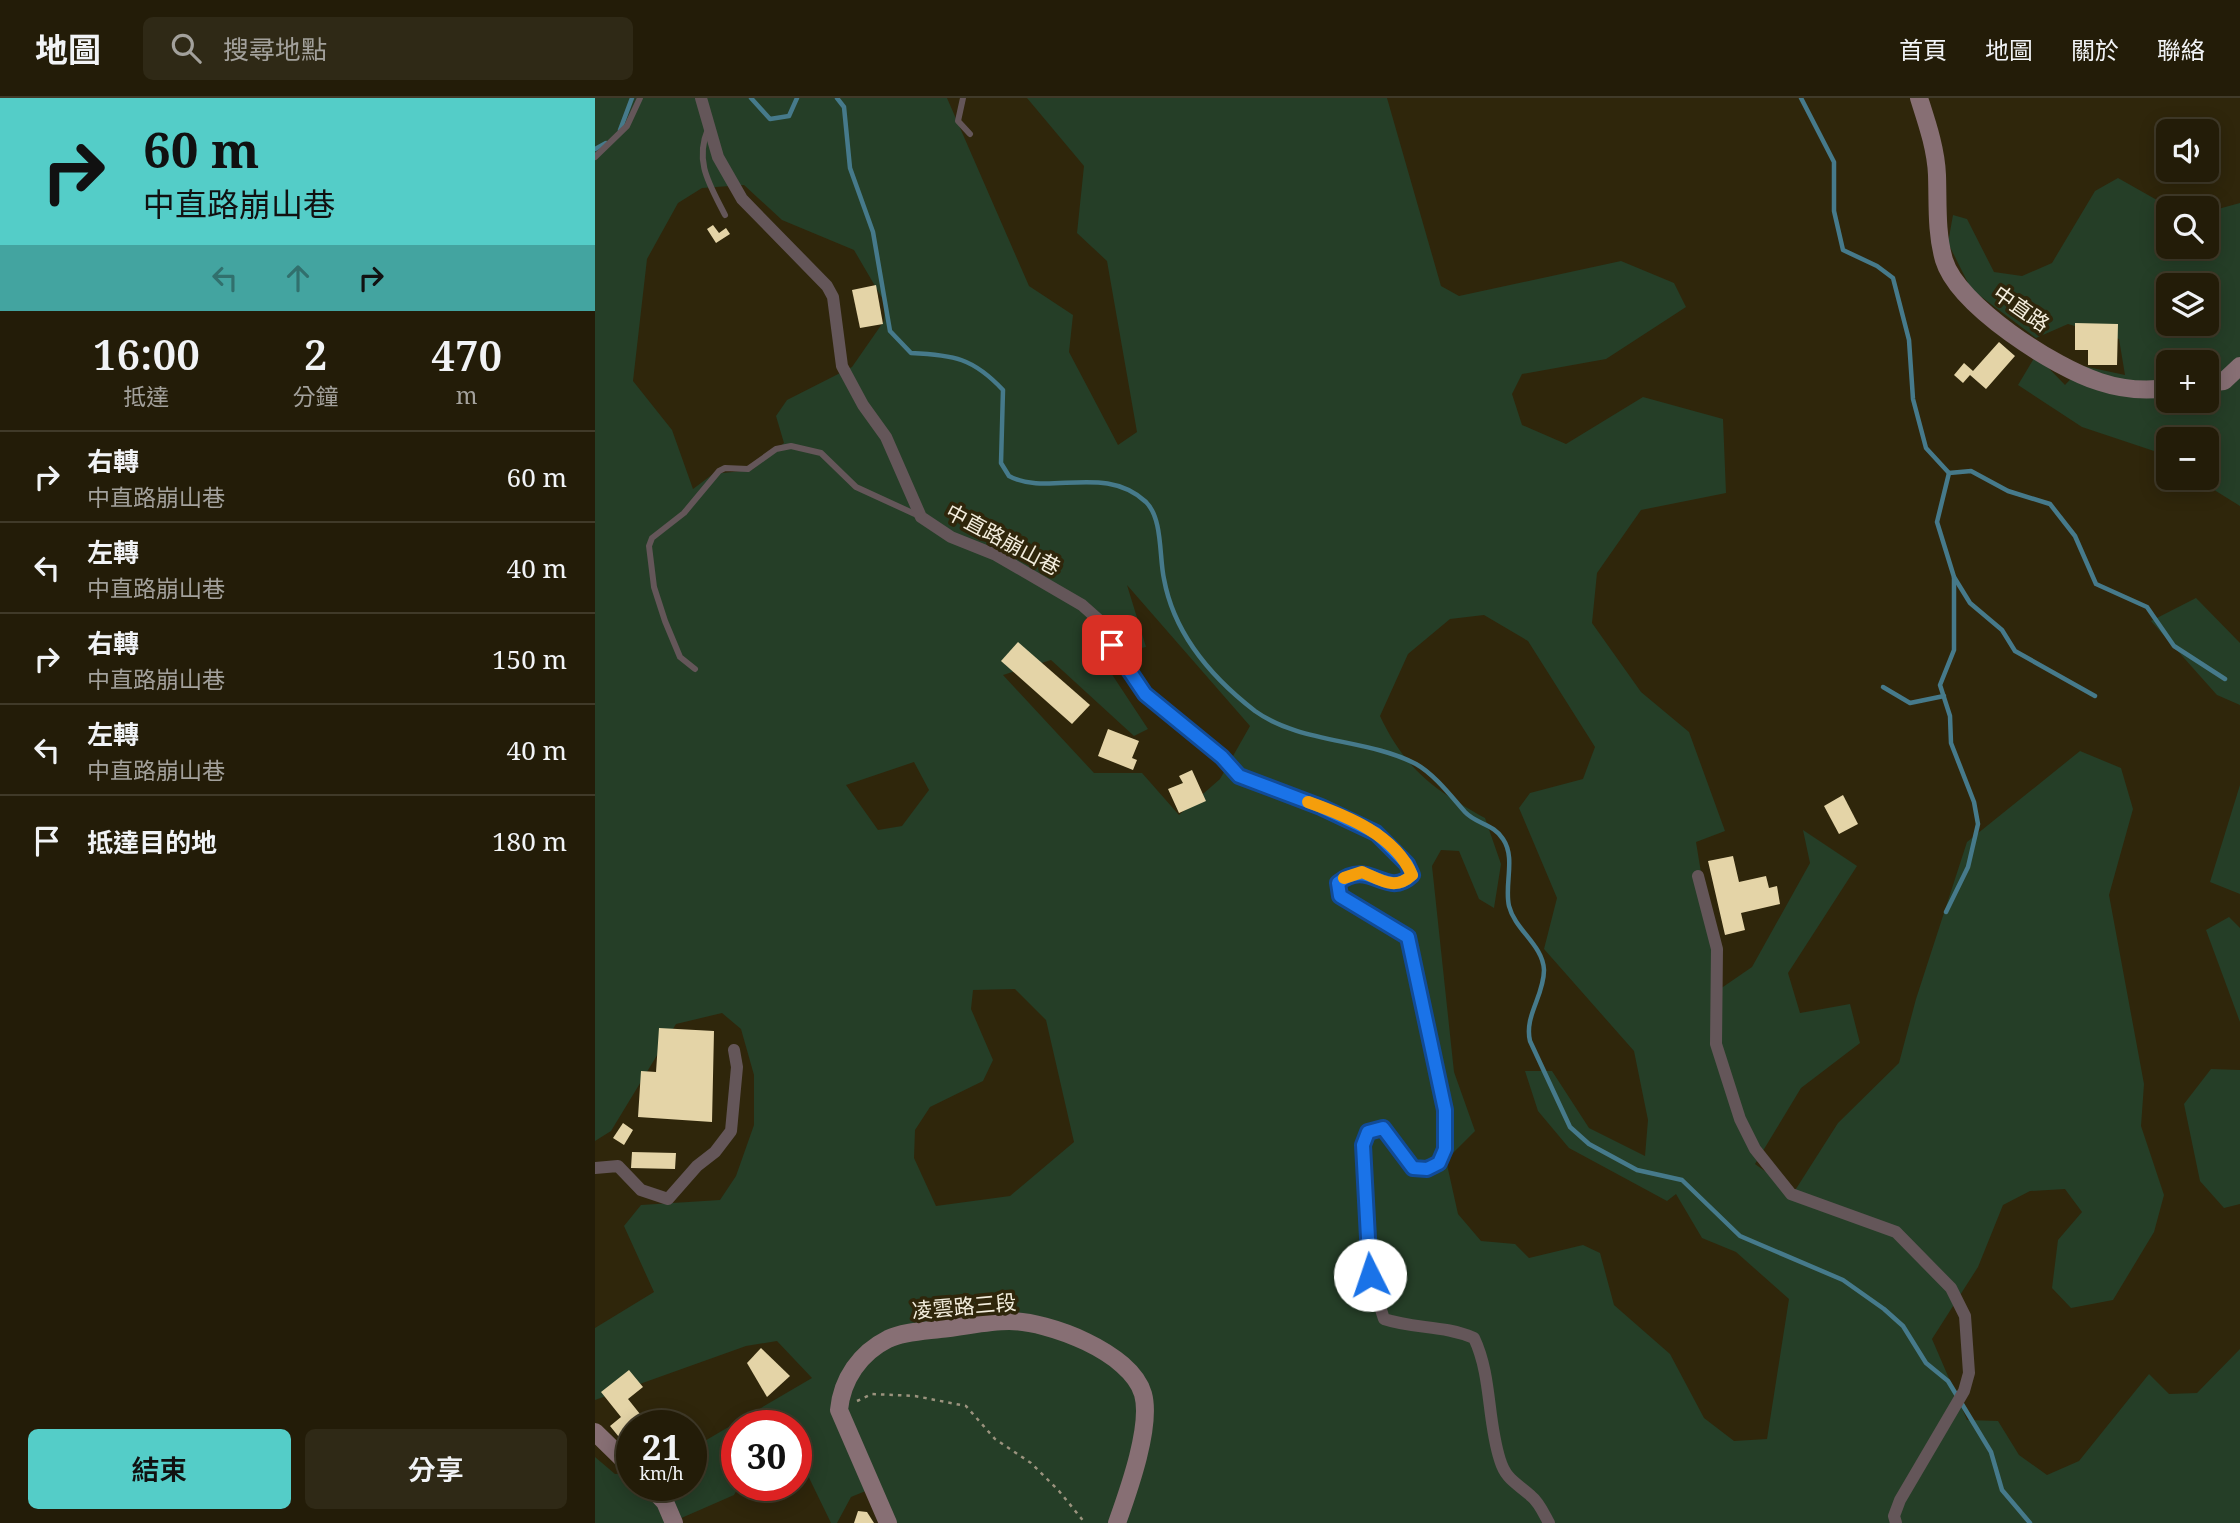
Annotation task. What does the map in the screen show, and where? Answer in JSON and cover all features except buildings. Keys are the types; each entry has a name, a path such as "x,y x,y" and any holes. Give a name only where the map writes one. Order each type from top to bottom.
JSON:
{"street":[{"name":"中直路崩山巷","path":"701,98 718,158 742,199 827,286 833,297 842,366 885,438 921,517 951,537 996,555 1082,605 1100,621 1145,694 1222,757 1239,776 1321,807 1376,833 1407,864 1412,875 1403,884 1392,885 1362,872 1349,874 1338,883 1340,896 1408,937 1445,1110 1445,1149 1439,1163 1427,1169 1413,1168 1383,1128 1368,1132 1363,1145 1370,1275 1384,1319 1409,1327 1439,1327 1474,1338 1485,1371 1500,1460 1508,1479 1533,1497 1549,1523"},
{"name":"中直路","path":"1919,98 1933,145 1937,176 1936,210 1945,262 1962,291 1983,314 2097,382 2122,388 2156,388"},
{"path":"2219,382 2224,381 2240,366"},
{"path":"1698,876 1717,949 1716,1044 1740,1119 1755,1149 1791,1194 1896,1232 1951,1287 1965,1316 1969,1373 1965,1391 1900,1500 1894,1516 1896,1523"},
{"path":"595,1168 618,1166 641,1190 668,1199 697,1166 715,1152 731,1131 737,1067 734,1050"},
{"name":"凌雲路三段","path":"839,1410 841,1393 852,1370 870,1351 890,1338 1009,1321 1044,1326 1104,1350 1132,1374 1143,1393 1145,1416 1117,1523"},
{"path":"839,1410 888,1523"},
{"path":"595,1432 616,1452"},
{"path":"664,1501 674,1517 674,1523"}],"lane":[{"path":"595,157 627,126 640,98"},
{"path":"963,98 958,121 970,134"},
{"path":"710,124 700,154 702,170 725,215"},
{"path":"695,670 680,657 665,621 654,587 649,546 652,538 684,513 719,471 725,468 748,469 776,449 791,446 810,450 831,460 856,486 921,517"}],"path":[{"path":"839,1410 872,1394 915,1396 967,1406 995,1439 1031,1463 1085,1523"}],"green space":[{"path":"595,98 947,98 1029,286 1073,315 1069,352 1118,445 1137,432 1107,261 1077,233 1084,166 1027,98 1387,98 1441,286 1459,296 1621,261 1674,283 1686,307 1606,359 1522,374 1512,394 1522,425 1566,444 1643,397 1723,419 1726,493 1641,510 1597,573 1592,623 1641,692 1689,732 1725,831 1696,842 1720,989 1752,967 1810,863 1803,830 1857,866 1788,973 1800,1013 1850,1004 1860,1043 1801,1088 1755,1164 1794,1192 1838,1123 1899,1063 1916,999 1967,842 2080,751 2121,768 2133,809 2109,895 2144,1084 2141,1126 2164,1195 2154,1232 2113,1300 2071,1308 2052,1288 2058,1240 2082,1212 2065,1189 2030,1191 2003,1205 1978,1267 1932,1339 1967,1420 1998,1421 2019,1455 2047,1475 2079,1461 2149,1374 2169,1394 2197,1393 2240,1349 2240,1523 896,1523 868,1490 851,1497 837,1523 831,1523 812,1484 812,1410 757,1410 812,1378 777,1341 746,1346 595,1400 595,1328 654,1292 624,1226 641,1205 720,1200 736,1176 754,1125 754,1075 741,1029 722,1013 676,1024 611,1131 595,1141","holes":["744,185 782,220 854,250 885,303 884,321 852,367 787,400 776,416 784,443 752,470 713,474 693,489 672,430 633,381 647,259 678,203 702,188","1127,585 1250,726 1220,779 1179,815 1142,773 1094,773 1003,675 1051,660 1134,736 1148,729 1086,635 1094,622 1118,653 1146,647","1484,615 1528,641 1595,747 1583,779 1530,793 1519,808 1557,898 1544,949 1634,1051 1648,1120 1645,1156 1589,1128 1552,1071 1525,1071 1538,1111 1569,1148 1667,1201 1676,1194 1702,1238 1736,1252 1789,1299 1767,1439 1734,1441 1704,1418 1670,1354 1614,1305 1600,1253 1583,1245 1529,1258 1515,1244 1481,1241 1458,1214 1446,1160 1475,1131 1454,1072 1432,866 1441,850 1459,851 1479,899 1494,908 1501,864 1485,818 1451,798 1423,776 1400,750 1380,716 1408,654 1450,619","914,762 929,790 902,826 878,830 846,785","1015,989 1046,1020 1074,1142 1010,1196 936,1206 914,1158 915,1130 930,1107 983,1081 993,1060 971,1009 973,990"]},
{"path":"2118,178 2156,200 2156,259 2219,259 2219,209 2240,203 2240,506 2214,490 2219,490 2219,427 2156,427 2156,452 2082,427 2018,385 2036,355 2065,385 2083,366 2125,375 2119,339 2068,324 2036,338 1971,289 1948,243 1953,215 1967,219 1994,272 2022,276 2052,263 2095,191"},
{"path":"2196,598 2240,643 2240,705 2217,695 2151,621"},
{"path":"2240,785 2240,894 2210,882"},
{"path":"2229,917 2240,928 2240,1022 2206,930"},
{"path":"2211,1069 2240,1070 2240,1204 2224,1208 2200,1181 2184,1104"},
{"path":"721,1431 721,1501 670,1523 595,1523 595,1457 616,1474 616,1501 707,1501 707,1440"}],"waterway":[{"path":"620,130 632,98"},
{"path":"751,98 770,119 789,116 797,98"},
{"path":"837,98 844,107 850,168 873,232 890,331 911,353 962,360 982,371 1003,390 1001,463 1009,476 1024,482 1113,484 1146,502 1155,518 1164,579 1176,618 1197,653 1224,684 1255,711 1273,722 1293,730 1376,749 1416,764 1436,779 1469,816 1499,834 1509,855 1509,906 1517,923 1539,953 1544,970 1530,1023 1530,1041 1570,1127 1589,1144 1637,1170 1682,1180 1740,1236 1843,1280 1884,1309 1903,1326 1926,1363 1948,1381 1991,1452 2002,1490 2030,1523"},
{"path":"1801,98 1834,162 1834,211 1843,250 1877,266 1893,278 1909,340 1913,399 1926,448 1949,473 1971,471 2008,491 2050,504 2075,536 2096,584 2147,607 2174,646 2225,679"},
{"path":"595,149 606,143"},
{"path":"1949,473 1937,522 1954,577 1970,603 2002,630 2015,651 2095,696"},
{"path":"1946,912 1968,867 1978,824 1974,802 1951,743 1950,716 1940,685 1954,650 1954,577"},
{"path":"1883,687 1910,703 1944,696"}],"slow traffic":[{"path":"1308,802 1376,833 1396,851 1412,875 1403,884 1392,885 1362,872 1349,874 1344,878"}],"route":[{"path":"1112,645 1145,694 1222,757 1239,776 1321,807 1376,833 1396,851 1412,875 1403,884 1392,885 1362,872 1349,874 1338,883 1340,896 1408,937 1445,1110 1445,1149 1439,1163 1427,1169 1413,1168 1383,1128 1368,1132 1363,1145 1370,1275"}]}
